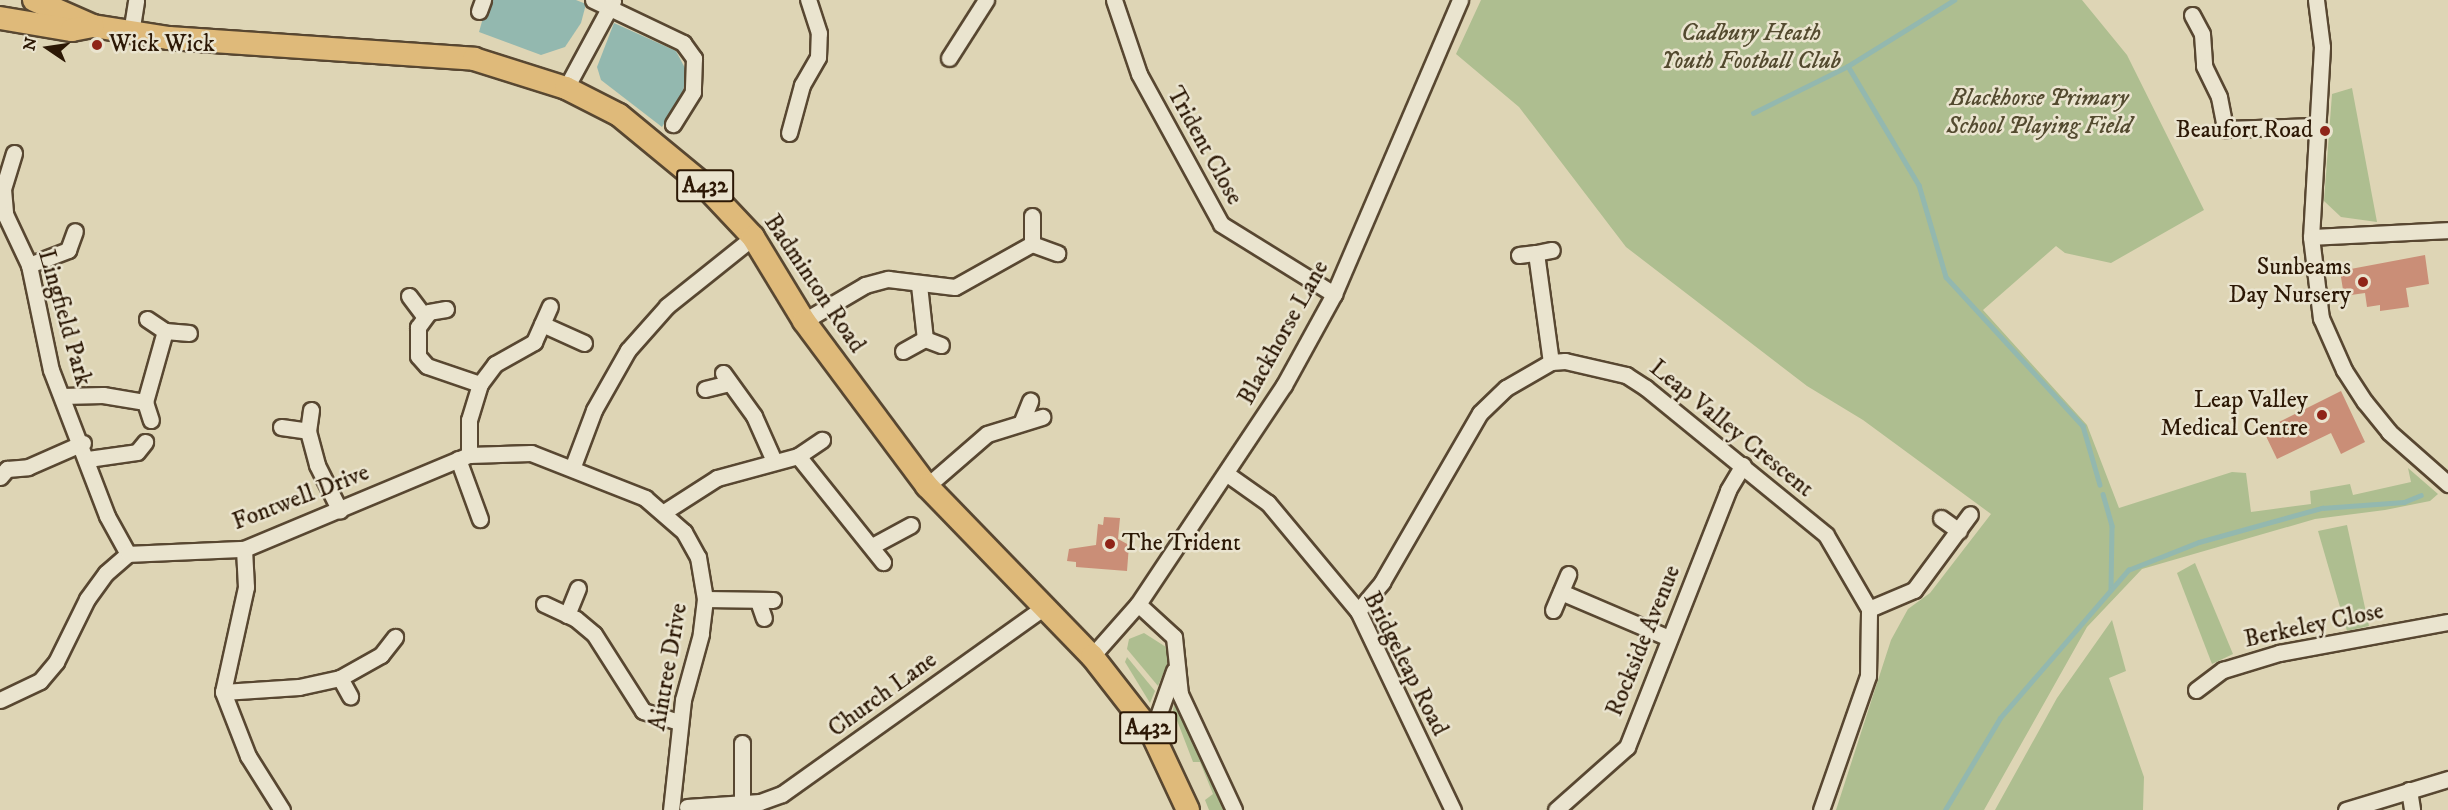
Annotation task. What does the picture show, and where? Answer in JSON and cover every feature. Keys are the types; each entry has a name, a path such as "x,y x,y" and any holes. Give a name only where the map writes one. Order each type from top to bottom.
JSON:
{"main road":[{"name":"Badminton Road","path":"34,0 93,26 131,33 443,53 508,66 566,88 619,115 665,151 753,237 804,321 927,486 1092,656 1152,733 1188,810"},
{"name":"Badminton Road","path":"0,18 72,30 93,26"}],"street":[{"path":"131,33 136,0"},
{"path":"593,0 612,4 683,43 694,58 693,92 673,124"},
{"path":"789,133 802,85 818,57 819,33 808,0"},
{"path":"949,58 986,0"},
{"name":"Trident Close","path":"1114,0 1139,74 1221,224 1334,294"},
{"name":"Blackhorse Lane","path":"1092,656 1138,604 1227,474 1334,294 1460,0"},
{"path":"2316,0 2322,47 2311,237 2321,318 2344,370 2389,432 2448,484"},
{"path":"566,88 612,4"},
{"path":"2192,15 2202,34 2204,66 2219,97 2225,129 2316,126"},
{"name":"Lingfield Park","path":"14,153 2,188 5,213 29,265 44,341 62,396 83,443 107,516 128,554"},
{"path":"1032,216 1032,244"},
{"path":"2311,237 2448,230"},
{"path":"29,265 68,250 75,231"},
{"path":"573,466 594,410 628,350 667,306 753,237"},
{"path":"1032,244 1057,253"},
{"path":"804,321 865,285 888,279 919,285 955,287 972,281 1032,244"},
{"path":"1519,255 1552,250"},
{"path":"1358,611 1382,582 1480,413 1506,388 1551,362 1536,253"},
{"path":"919,285 925,339"},
{"path":"409,296 424,316"},
{"path":"480,519 463,457 469,420 480,384 495,364 534,342 550,306"},
{"path":"424,316 446,309"},
{"path":"424,316 415,339 418,356 427,366 480,384"},
{"path":"147,319 165,331 189,333"},
{"path":"542,324 584,343"},
{"path":"151,420 145,402 165,331"},
{"path":"903,351 925,339 941,345"},
{"name":"Leap Valley Crescent","path":"1551,362 1565,361 1626,375 1743,465 1826,535 1869,609"},
{"path":"705,389 726,378 754,416 774,461"},
{"path":"62,396 103,395 145,402"},
{"path":"1022,421 1030,401"},
{"path":"311,410 308,431 316,465 340,511"},
{"path":"927,486 987,434 1022,421 1042,417"},
{"path":"280,427 308,431"},
{"path":"664,512 717,478 798,456 822,440"},
{"path":"88,459 137,452 145,442"},
{"path":"2,468 28,467 83,443"},
{"name":"Fontwell Drive","path":"128,554 244,549 340,511 463,457 531,453 573,466"},
{"path":"798,456 883,562"},
{"name":"Rockside Avenue","path":"1556,810 1626,747 1669,638 1743,465"},
{"name":"Aintree Drive","path":"573,466 645,498 664,512 684,532 698,557 705,599 679,722 679,809"},
{"name":"Bridgeleap Road","path":"1227,474 1268,503 1358,611 1453,810"},
{"path":"1821,810 1868,676 1869,609 1914,590 1970,514"},
{"path":"1941,518 1959,531"},
{"path":"872,546 911,525"},
{"path":"244,549 246,587 223,692 244,747 282,810"},
{"path":"0,700 40,681 56,662 87,599 106,573 128,554"},
{"path":"1553,610 1568,574"},
{"path":"567,615 579,588"},
{"path":"1561,592 1669,638"},
{"path":"705,599 765,600 764,618"},
{"path":"544,604 567,615 594,634 644,711 679,722"},
{"path":"1138,604 1174,637 1180,694 1234,810"},
{"name":"Church Lane","path":"679,809 742,803 782,794 1043,608"},
{"name":"Berkeley Close","path":"2196,690 2223,670 2279,653 2448,622"},
{"path":"223,692 299,687 340,678 381,655 395,637"},
{"path":"1152,733 1176,665"},
{"path":"340,678 350,696"},
{"path":"742,743 742,803"},
{"path":"2346,810 2448,779"},
{"path":"2409,790 2412,810"}],"green space":[{"path":"1481,0 2082,0 2127,55 2204,210 2111,263 2065,253 2056,246 1983,310 2087,425 2119,508 2232,472 2246,473 2251,512 2311,504 2310,491 2350,484 2353,495 2411,482 2408,468 2438,494 2430,501 2385,510 2315,519 2142,569 2087,627 1984,810 1836,810 1891,640 1908,609 1930,593 1991,514 1863,420 1807,386 1626,247 1519,107 1456,54"},
{"path":"2352,88 2377,222 2341,217 2324,201 2332,94"},
{"path":"2347,525 2369,626 2347,631 2318,531"},
{"path":"2195,563 2233,654 2212,664 2177,573"},
{"path":"2112,620 2126,671 2109,678 2144,777 2143,810 1995,810 2057,698"},
{"path":"1144,633 1166,647 1168,662 1158,686 1127,649 1129,639"},
{"path":"1127,657 1155,691 1150,703 1125,662"},
{"path":"1175,699 1227,810 1209,810 1205,800 1213,794 1200,762 1193,762 1173,710"}],"water":[{"path":"488,0 576,0 586,4 581,23 565,47 541,55 479,32"},
{"path":"614,23 676,51 686,70 683,93 662,127 601,80 597,67"}],"building":[{"path":"2425,255 2429,284 2406,288 2409,307 2380,311 2380,305 2367,307 2365,293 2344,296 2340,271"},
{"name":"Leap Valley Medical Centre","path":"2341,391 2365,442 2341,454 2331,433 2277,459 2263,430"},
{"name":"The Trident","path":"1104,517 1120,518 1118,539 1129,545 1127,571 1076,567 1076,562 1067,561 1069,549 1096,545 1098,524 1103,525"}],"waterway":[{"path":"1753,113 1848,66 1954,0"},
{"path":"1848,66 1919,185 1946,277 2083,426 2100,485"},
{"path":"2103,494 2112,526 2111,589"},
{"path":"1945,810 2000,718 2128,570 2199,542 2322,508 2404,502 2421,495"}],"place":[{"name":"Wick Wick","path":"97,45"},
{"name":"Beaufort Road","path":"2325,131"},
{"name":"Sunbeams Day Nursery","path":"2363,282"},
{"name":"Leap Valley Medical Centre","path":"2322,415"},
{"name":"The Trident","path":"1110,544"}],"park label":[{"name":"Cadbury Heath Youth Football Club","path":"1751,48"},
{"name":"Blackhorse Primary School Playing Field","path":"2039,113"}]}
